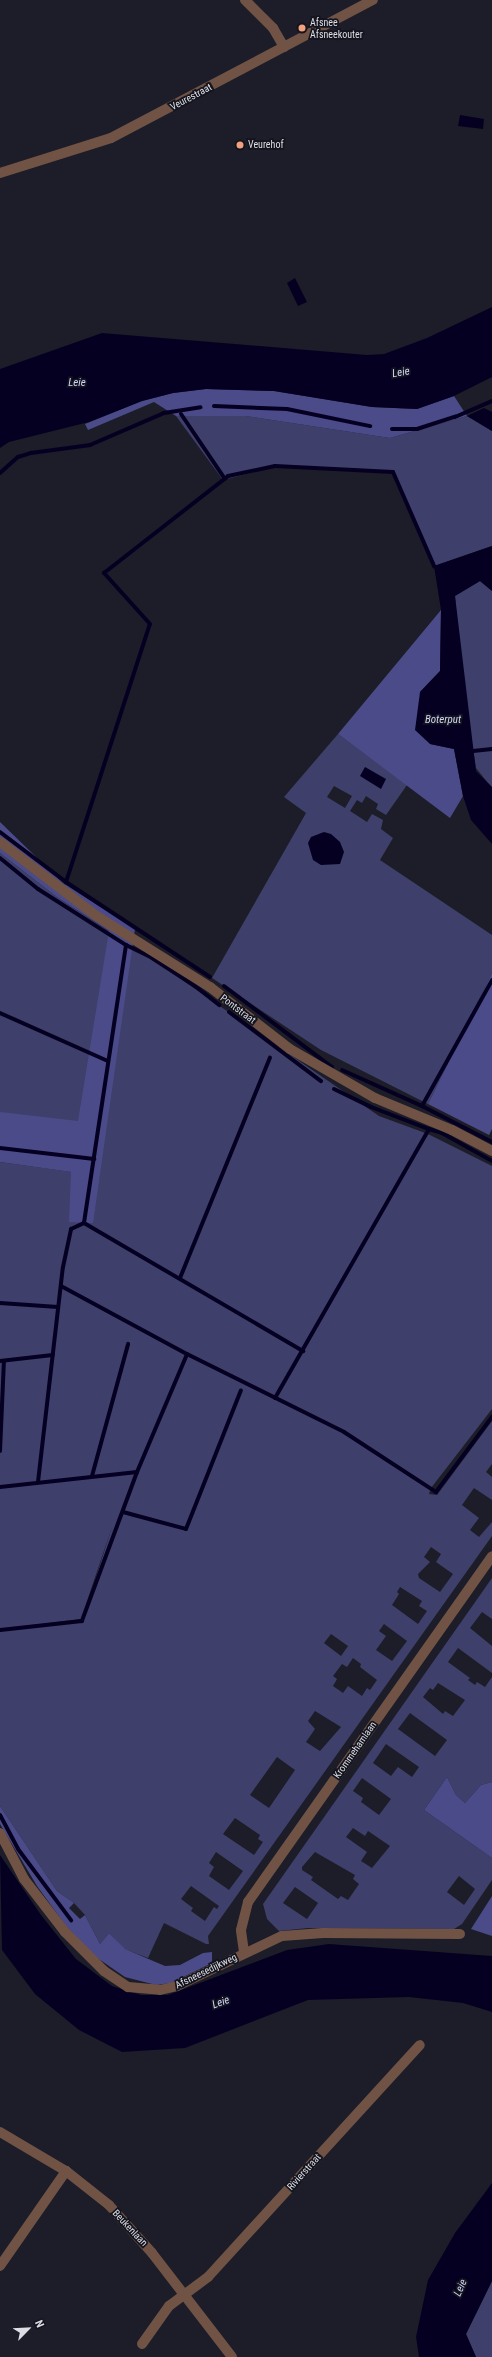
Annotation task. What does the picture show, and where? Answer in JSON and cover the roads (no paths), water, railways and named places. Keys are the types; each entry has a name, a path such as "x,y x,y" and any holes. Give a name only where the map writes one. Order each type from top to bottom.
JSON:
{"street":[{"path":"245,0 273,28 284,47"},
{"name":"Veurestraat","path":"0,173 111,138 373,0"},
{"name":"Pontstraat","path":"0,842 95,915 210,987 290,1049 375,1098 452,1130 492,1151"},
{"name":"Krommehamlaan","path":"244,1952 241,1930 248,1902 492,1556"},
{"name":"Afsneesedijkweg","path":"0,1833 24,1879 65,1932 104,1970 128,1987 160,1990 177,1986 244,1952 282,1936 323,1933 460,1934"},
{"name":"Rivierstraat","path":"184,2294 208,2277 420,2045"},
{"name":"Beukenlaan","path":"0,2132 66,2171 91,2190 130,2226 232,2357"},
{"path":"0,2266 66,2171"},
{"path":"142,2344 169,2306 184,2294"}],"water":[{"path":"460,115 484,119 483,129 458,126"},
{"path":"295,278 307,302 298,306 287,283"},
{"name":"Leie","path":"492,307 492,377 454,396 417,409 372,407 274,391 206,389 173,393 142,401 89,422 9,442 0,448 0,369 102,333 367,355 384,354 427,338"},
{"path":"484,408 492,412 492,431 467,416"},
{"name":"Boterput","path":"492,546 492,591 480,581 455,596 476,771 492,787 492,844 471,820 463,796 454,749 430,744 415,730 420,692 440,671 441,610 434,566"},
{"path":"365,767 386,779 381,789 360,776"},
{"path":"324,832 331,834 340,842 344,852 340,864 321,865 313,860 308,843 311,837"},
{"name":"Leie","path":"0,1855 41,1915 76,1959 112,1986 141,1995 168,1995 287,1950 329,1944 492,1956 492,2012 463,2003 409,1997 308,2000 185,2048 122,2052 79,2030 35,1994 2,1950"},
{"name":"Leie","path":"492,2183 492,2281 466,2334 476,2357 419,2357 416,2337 428,2280 455,2233"}],"waterway":[{"path":"392,429 417,429 455,417 492,401"},
{"path":"214,406 287,409 370,426"},
{"path":"0,473 18,457 31,453 90,445 164,413 201,407"},
{"path":"181,414 225,479"},
{"path":"210,977 66,882 150,624 104,573 228,476 275,466 393,472 434,566"},
{"path":"473,751 492,749"},
{"path":"0,832 66,882"},
{"path":"0,858 38,889 126,945 84,1223"},
{"path":"126,945 149,956 195,986 219,1005"},
{"path":"342,1070 422,1106 492,980"},
{"path":"224,986 332,1067"},
{"path":"229,1012 321,1081"},
{"path":"0,1013 108,1061"},
{"path":"180,1278 270,1058"},
{"path":"334,1089 371,1107 429,1129"},
{"path":"422,1106 492,1142"},
{"path":"275,1398 429,1129 442,1133 492,1161"},
{"path":"0,1148 94,1159"},
{"path":"38,1482 63,1267 71,1229 84,1223 303,1351"},
{"path":"61,1286 187,1354 344,1432 436,1492 492,1417"},
{"path":"0,1303 58,1307"},
{"path":"92,1476 128,1344"},
{"path":"137,1472 187,1354"},
{"path":"0,1361 53,1355"},
{"path":"0,1451 4,1361"},
{"path":"123,1512 186,1529 241,1390"},
{"path":"0,1487 137,1472 82,1621 0,1630"},
{"path":"0,1815 18,1849 71,1920"}],"place":[{"name":"Afsnee Afsneekouter","path":"302,28"},
{"name":"Veurehof","path":"240,145"}]}
